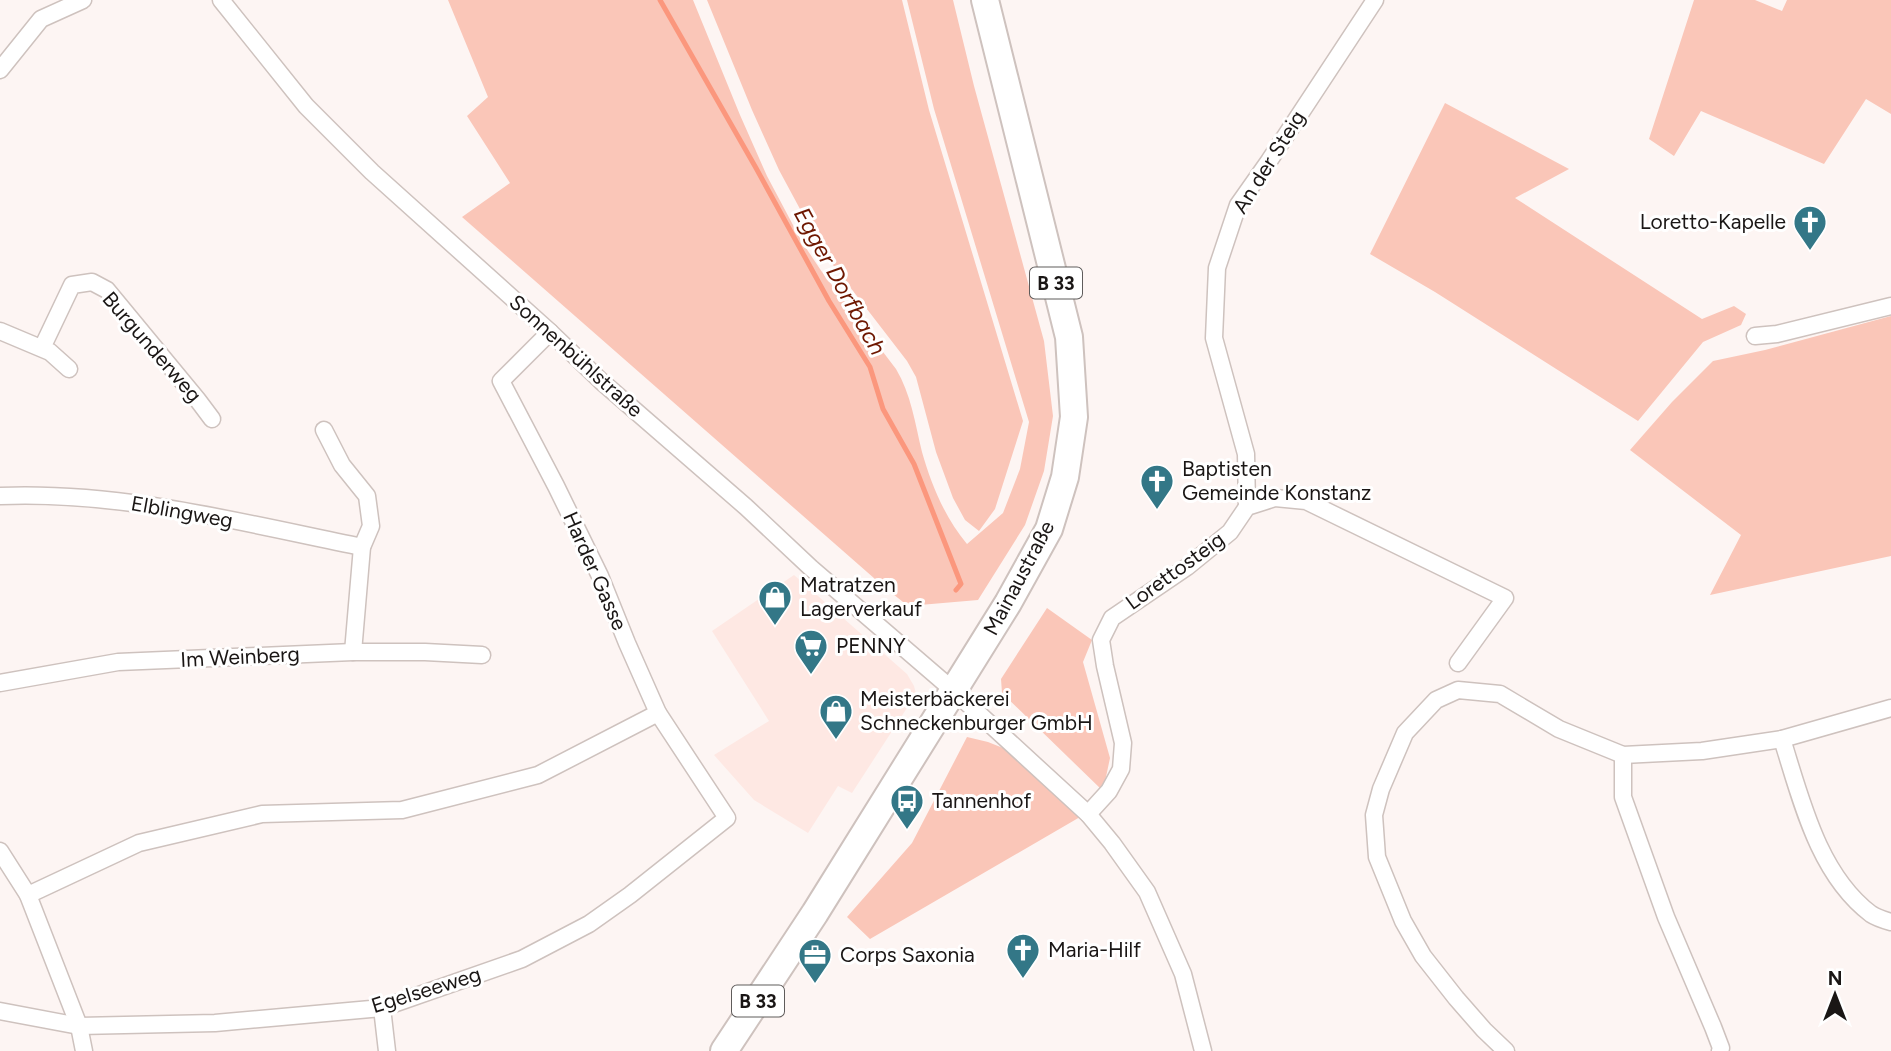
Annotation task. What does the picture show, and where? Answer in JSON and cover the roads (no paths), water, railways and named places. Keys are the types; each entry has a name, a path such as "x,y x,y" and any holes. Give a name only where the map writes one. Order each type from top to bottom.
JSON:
{"main road":[{"name":"Mainaustraße","path":"724,1051 814,913 1008,603 1049,529 1065,477 1074,416 1069,337 985,0"}],"street":[{"path":"0,70 41,19 83,0"},
{"name":"Sonnenbühlstraße","path":"221,0 258,49 316,116 372,173 811,568 954,691 1088,814 1147,892 1183,974 1203,1051"},
{"name":"An der Steig","path":"1247,506 1246,454 1214,338 1217,268 1238,205 1375,0"},
{"name":"Burgunderweg","path":"42,348 72,285 92,282 107,290 212,419"},
{"path":"1755,336 1777,334 1891,306"},
{"path":"0,331 42,348 58,357 69,369"},
{"name":"Harder Gasse","path":"550,332 501,381 600,576 659,713 727,818"},
{"path":"324,430 342,465 367,496 371,526 362,547 353,652"},
{"name":"Elblingweg","path":"0,496 30,495 140,503 362,547"},
{"path":"1247,506 1275,498 1306,501 1505,598 1458,663"},
{"name":"Lorettosteig","path":"1088,814 1109,791 1121,769 1123,743 1101,640 1111,618 1187,567 1230,532 1247,506"},
{"name":"Im Weinberg","path":"0,683 118,663 353,652 482,655"},
{"path":"1506,1051 1463,1006 1423,956 1403,921 1377,857 1374,815 1381,789 1405,733 1436,700 1458,690 1500,694 1559,729 1623,755 1702,751 1782,739 1891,708"},
{"path":"28,895 139,843 262,814 402,810 538,775 659,713"},
{"path":"1782,739 1814,835 1844,889 1873,916 1891,922"},
{"path":"1623,755 1623,797 1666,918 1713,1027 1720,1051"},
{"name":"Egelseeweg","path":"0,1011 79,1026 215,1023 382,1008 522,959 589,924 727,818"},
{"path":"0,850 28,895 79,1026 84,1051"},
{"path":"382,1008 387,1051"}],"waterway":[{"name":"Egger Dorfbach","path":"660,0 829,301 870,367 883,409 914,464 961,584 956,590"}],"place":[{"name":"Loretto-Kapelle","path":"1810,252"},
{"name":"Baptisten Gemeinde Konstanz","path":"1157,511"},
{"name":"Matratzen Lagerverkauf","path":"775,627"},
{"name":"PENNY","path":"811,676"},
{"name":"Meisterbäckerei Schneckenburger GmbH","path":"836,741"},
{"name":"Tannenhof","path":"907,831"},
{"name":"Maria-Hilf","path":"1023,980"},
{"name":"Corps Saxonia","path":"815,985"}]}
